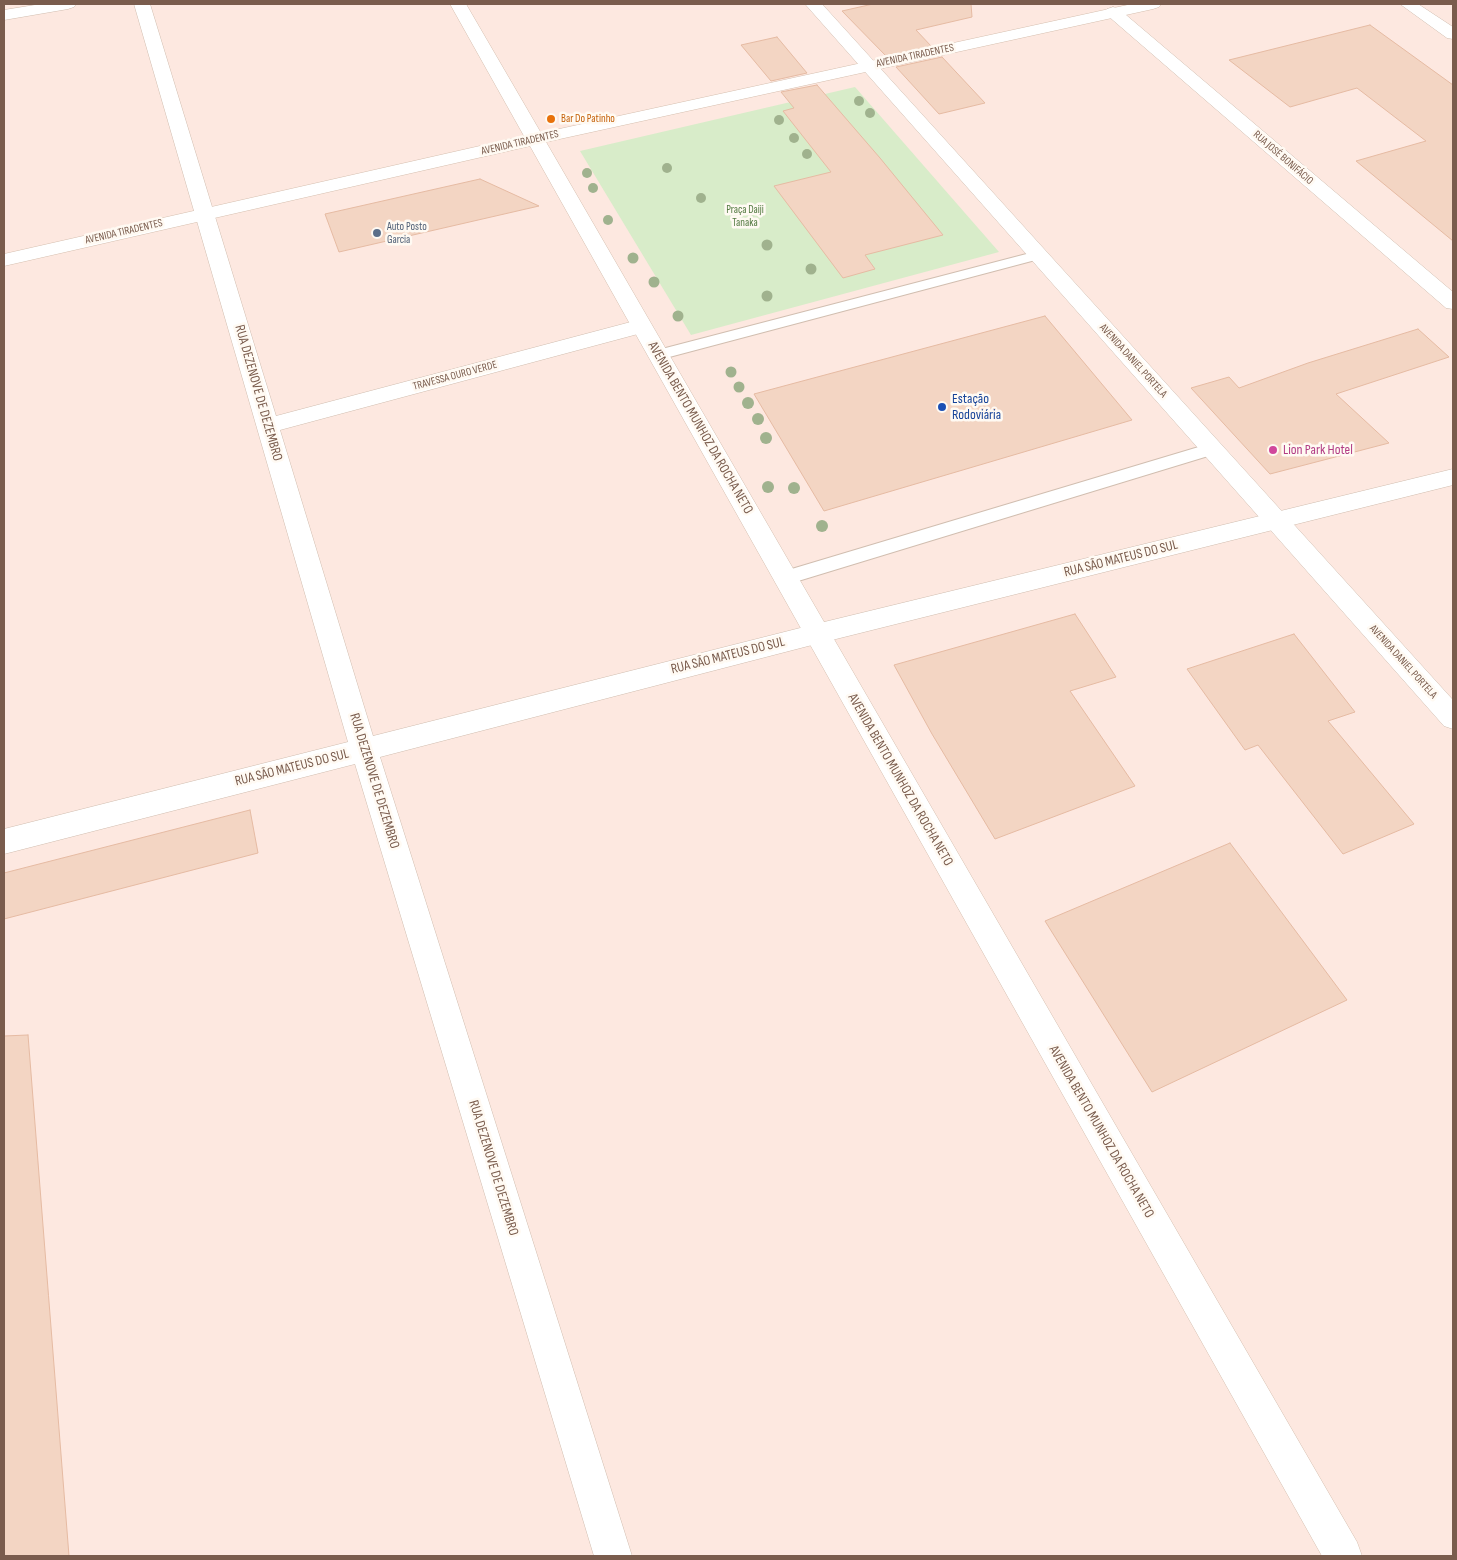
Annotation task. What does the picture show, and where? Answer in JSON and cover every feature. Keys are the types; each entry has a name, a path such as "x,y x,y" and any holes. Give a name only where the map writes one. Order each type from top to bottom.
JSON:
{"street":[{"path":"4,15 68,4"},
{"name":"RUA DEZENOVE DE DEZEMBRO","path":"142,4 364,750 614,1556"},
{"name":"AVENIDA BENTO MUNHOZ DA ROCHA NETO","path":"458,4 1343,1556"},
{"name":"AVENIDA DANIEL PORTELA","path":"813,4 1453,718"},
{"name":"AVENIDA TIRADENTES","path":"4,260 1145,4"},
{"path":"1408,4 1453,34"},
{"name":"RUA JOSÉ BONIFÁCIO","path":"1113,12 1453,303"},
{"name":"TRAVESSA OURO VERDE","path":"268,426 642,326"},
{"name":"RUA SÃO MATEUS DO SUL","path":"4,842 816,634 1453,477"}],"lane":[{"path":"658,355 1038,255"},
{"path":"785,578 1212,449"}],"shaded area":[{"path":"4,4 1453,4 1453,1556 4,1556"}],"green space":[{"name":"Praça Daiji Tanaka","path":"855,87 999,252 691,335 580,151"}],"building":[{"path":"873,4 971,4 972,17 916,30 931,46 886,56 842,11"},
{"path":"1370,25 1453,85 1453,241 1356,161 1426,141 1357,88 1290,107 1229,60"},
{"path":"777,37 807,73 771,81 741,45"},
{"path":"942,57 985,103 939,114 896,67"},
{"path":"817,85 943,235 865,255 875,269 843,278 774,186 831,172 783,111 794,108 781,92"},
{"name":"Auto Posto Garcia","path":"480,179 539,206 339,252 325,214"},
{"name":"Estação Rodoviária","path":"1045,316 1132,420 824,511 754,394"},
{"path":"1418,329 1449,357 1336,394 1389,443 1270,474 1191,388 1229,377 1239,388 1308,363"},
{"path":"1075,614 1116,677 1070,691 1135,786 995,839 932,734 894,665"},
{"path":"1294,634 1355,712 1328,721 1414,824 1343,854 1258,745 1245,750 1187,669"},
{"path":"250,810 258,853 4,919 4,873"},
{"path":"1230,843 1347,1000 1152,1092 1045,921"},
{"path":"28,1035 69,1556 4,1556 4,1036"}],"place":[{"name":"Bar Do Patinho","path":"551,119"},
{"name":"Auto Posto Garcia","path":"377,233"},
{"name":"Estação Rodoviária","path":"942,407"},
{"name":"Lion Park Hotel","path":"1273,450"}]}
